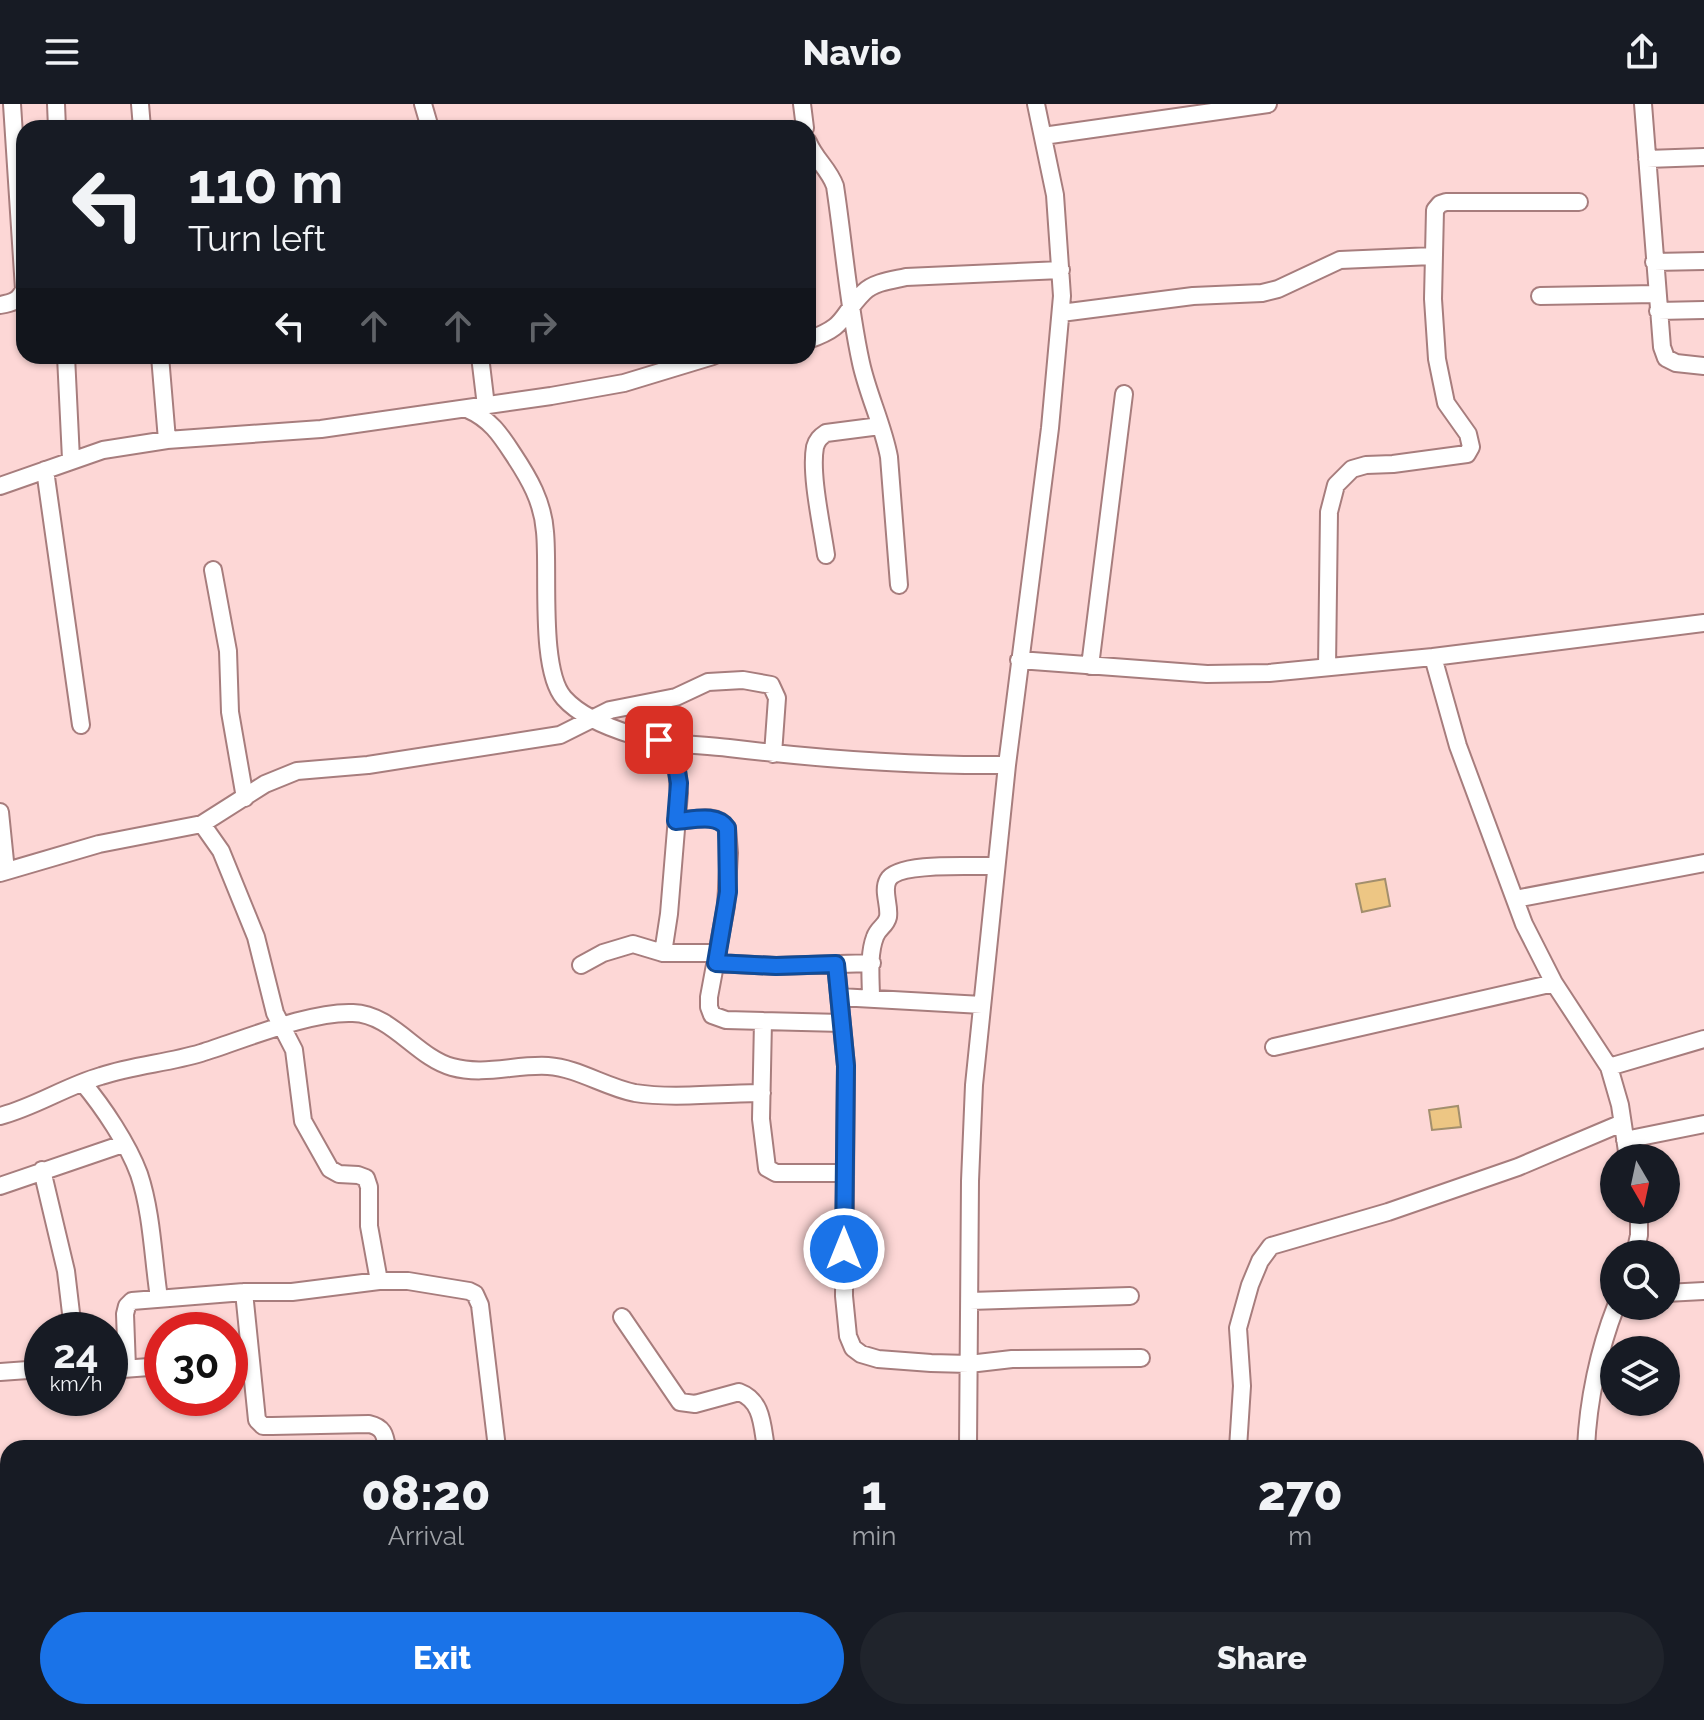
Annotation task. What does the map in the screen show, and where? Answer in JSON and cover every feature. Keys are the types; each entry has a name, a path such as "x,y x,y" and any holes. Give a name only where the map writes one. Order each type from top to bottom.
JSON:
{"street":[{"path":"12,104 16,166"},
{"path":"968,1440 970,1181 974,1085 1007,765 1050,428 1061,313 1055,195 1036,104"},
{"path":"1043,136 1268,104"},
{"path":"1643,104 1659,336 1666,358 1676,363 1704,366"},
{"path":"816,156 830,173 835,186 850,311 861,364 886,438 892,476 899,585"},
{"path":"1647,159 1704,157"},
{"path":"1327,667 1329,512 1336,485 1352,469 1366,465 1467,454 1471,447 1468,434 1452,415 1442,388 1435,338 1434,217 1440,204 1579,202"},
{"path":"1061,313 1193,296 1262,293 1278,289 1340,260 1433,256"},
{"path":"1654,262 1704,261"},
{"path":"816,337 841,324 866,290 906,277 1061,270"},
{"path":"1540,296 1657,302 1704,310"},
{"path":"66,364 71,459"},
{"path":"161,364 167,440"},
{"path":"481,364 486,406"},
{"path":"0,486 103,450 167,440 287,433 467,409 624,383 687,364"},
{"path":"1090,666 1124,394"},
{"path":"467,409 491,423 533,487 546,533 553,675 566,701 593,718 633,736 773,754 886,763 1007,765"},
{"path":"826,555 814,462 815,445 826,433 880,426"},
{"path":"45,470 81,725"},
{"path":"213,570 228,651 230,712 245,798"},
{"path":"1019,660 1207,674 1269,673 1433,657 1704,623"},
{"path":"1433,657 1458,746 1535,948 1609,1067 1626,1144"},
{"path":"0,812 3,872 99,844 202,824 276,778 297,771 368,765 423,754 548,737 571,731 610,710 676,697 708,682 743,680 771,685 777,698 773,754"},
{"path":"663,953 679,783 675,742"},
{"path":"676,821 716,818 727,828 728,892 709,997 712,1015 726,1020 842,1023"},
{"path":"202,824 221,851 256,937 280,1027 294,1050 303,1121 330,1169 339,1174 366,1178 369,1187 369,1226 379,1281"},
{"path":"1515,899 1704,863"},
{"path":"871,999 875,935 886,924 889,914 885,889 892,874 912,868 996,866"},
{"path":"581,965 603,953 633,944 663,953 717,958 751,966 872,963"},
{"path":"836,964 846,1066 845,1320 853,1348 878,1359 969,1364 1012,1359 1141,1358"},
{"path":"1274,1047 1554,983"},
{"path":"839,997 982,1005"},
{"path":"0,1116 135,1066 201,1053 324,1016 355,1012 370,1017 443,1065 457,1069 479,1072 548,1066 645,1094 762,1093"},
{"path":"763,1021 762,1138 767,1168 776,1173 844,1173"},
{"path":"1609,1067 1704,1039"},
{"path":"83,1083 99,1102 132,1158 142,1185 159,1298"},
{"path":"1239,1440 1242,1386 1238,1328 1250,1285 1260,1261 1271,1246 1388,1212 1518,1167 1622,1123"},
{"path":"1625,1140 1704,1124"},
{"path":"0,1186 123,1144"},
{"path":"42,1170 66,1271 71,1312"},
{"path":"127,1312 132,1301 244,1292 292,1292 379,1281 408,1281 469,1291 475,1294 480,1305 496,1440"},
{"path":"1680,1292 1704,1291"},
{"path":"244,1292 257,1420 263,1426 369,1424 379,1426 386,1440"},
{"path":"970,1301 1130,1296"},
{"path":"622,1317 680,1402 695,1404 739,1392 754,1401 759,1409 765,1440"},
{"path":"1587,1440 1593,1395 1610,1320"},
{"path":"0,1372 24,1370"}],"building":[{"path":"1385,879 1390,906 1362,912 1356,884"},
{"path":"1458,1106 1461,1127 1432,1130 1429,1110"}],"route":[{"path":"659,740 675,742 679,783 676,821 716,818 727,828 728,892 716,963 741,966 836,964 846,1066 844,1249"}]}
